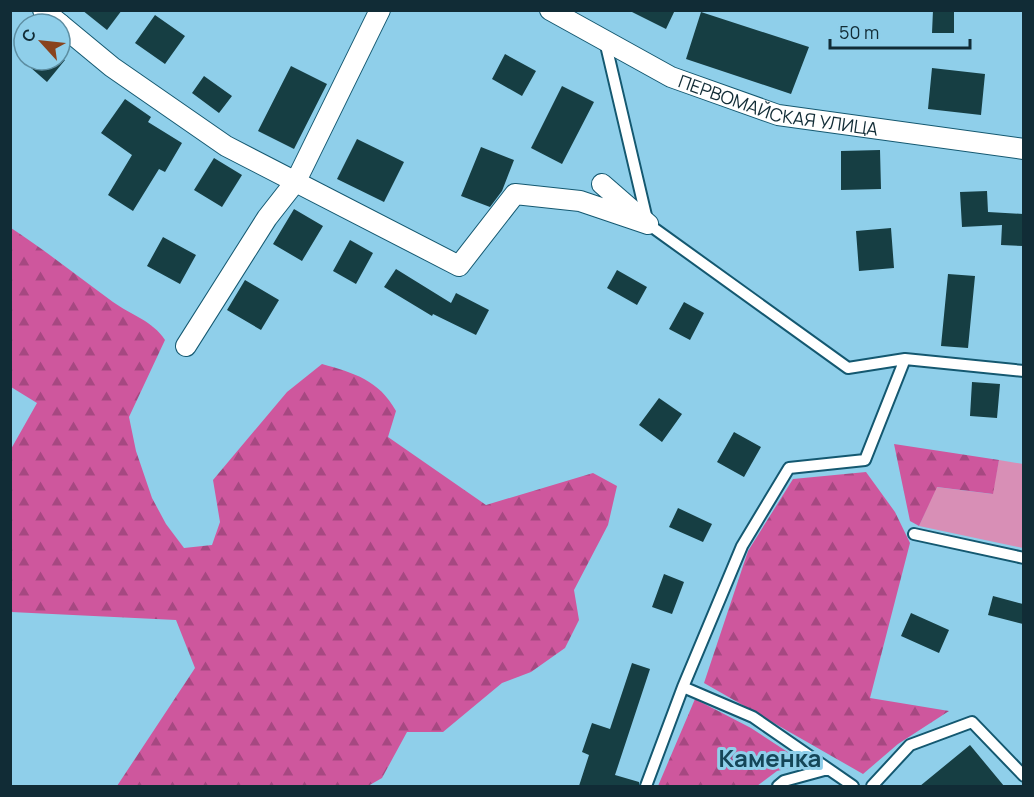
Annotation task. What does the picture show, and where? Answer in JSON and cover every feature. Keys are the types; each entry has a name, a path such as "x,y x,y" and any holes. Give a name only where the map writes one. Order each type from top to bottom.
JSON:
{"street":[{"path":"186,346 267,218 296,181 380,10"},
{"name":"ПЕРВОМАЙСКАЯ УЛИЦА","path":"550,10 671,77 778,115 1023,149"},
{"path":"72,34 112,67 226,146 459,266 515,194 580,201 648,224"},
{"path":"603,184 648,224"}],"lane":[{"path":"605,41 648,224 848,368 905,359 1023,371"},
{"path":"646,786 683,687 742,546 789,468 866,460 905,359"},
{"path":"914,534 1023,558"},
{"path":"683,687 753,717 853,786"},
{"path":"872,786 910,745 972,722 1023,776"},
{"path":"778,786 784,782 828,769"}],"shaded area":[{"path":"999,460 1023,464 1023,548 919,526 936,487 992,494"}],"green space":[{"path":"11,228 113,302 148,323 165,340 129,417 136,451 152,498 166,524 184,548 212,545 220,522 213,480 287,392 322,364 365,379 374,385 396,411 388,437 486,505 593,473 617,486 608,525 574,590 579,620 565,648 531,672 502,683 443,732 407,732 382,778 368,786 117,786 195,668 176,620 11,612 11,449 37,403 11,387"},
{"path":"894,444 999,460 993,494 937,487 919,526 910,521"},
{"path":"866,472 895,512 910,543 870,698 949,711 898,744 863,774 704,683 748,551 793,479"},
{"path":"695,699 751,728 806,764 777,771 757,786 658,786"}],"building":[{"path":"82,10 122,10 107,30"},
{"path":"628,10 675,10 666,29"},
{"path":"933,10 954,10 954,33 932,33"},
{"path":"701,12 809,47 791,94 686,59"},
{"path":"155,15 185,36 165,64 135,43"},
{"path":"505,54 536,71 522,96 492,79"},
{"path":"291,66 327,84 294,149 258,131"},
{"path":"932,68 985,74 981,115 928,109"},
{"path":"36,72 55,72 47,82"},
{"path":"204,76 232,96 219,113 192,93"},
{"path":"562,86 594,102 562,164 531,148"},
{"path":"125,99 151,117 148,122 182,143 165,172 159,169 133,211 108,195 132,155 101,133"},
{"path":"357,139 404,162 384,202 337,179"},
{"path":"481,147 514,160 502,191 490,207 461,196"},
{"path":"880,150 881,189 841,190 841,151"},
{"path":"214,158 242,175 222,207 194,190"},
{"path":"987,191 988,212 1023,214 1023,246 1001,245 1002,225 962,227 960,192"},
{"path":"294,209 323,226 302,261 273,244"},
{"path":"891,228 894,268 859,271 856,231"},
{"path":"163,237 196,255 180,284 147,266"},
{"path":"350,240 373,253 356,284 333,271"},
{"path":"396,269 451,303 456,293 489,310 476,335 433,314 432,316 384,287"},
{"path":"617,270 647,287 637,305 607,288"},
{"path":"948,274 975,276 968,348 941,346"},
{"path":"245,280 279,300 261,330 227,310"},
{"path":"684,302 704,313 690,340 669,329"},
{"path":"972,382 1000,384 997,418 970,416"},
{"path":"659,398 682,414 662,442 639,425"},
{"path":"734,432 761,447 744,477 717,462"},
{"path":"678,508 712,524 703,542 669,527"},
{"path":"664,574 684,582 672,614 652,607"},
{"path":"993,596 1023,604 1023,624 988,615"},
{"path":"911,613 949,630 939,653 901,636"},
{"path":"632,663 650,669 615,775 639,782 639,786 579,786 589,755 582,752 592,723 610,729"},
{"path":"970,745 1004,786 920,786"}],"district":[{"name":"Каменка","path":"770,757"}]}
